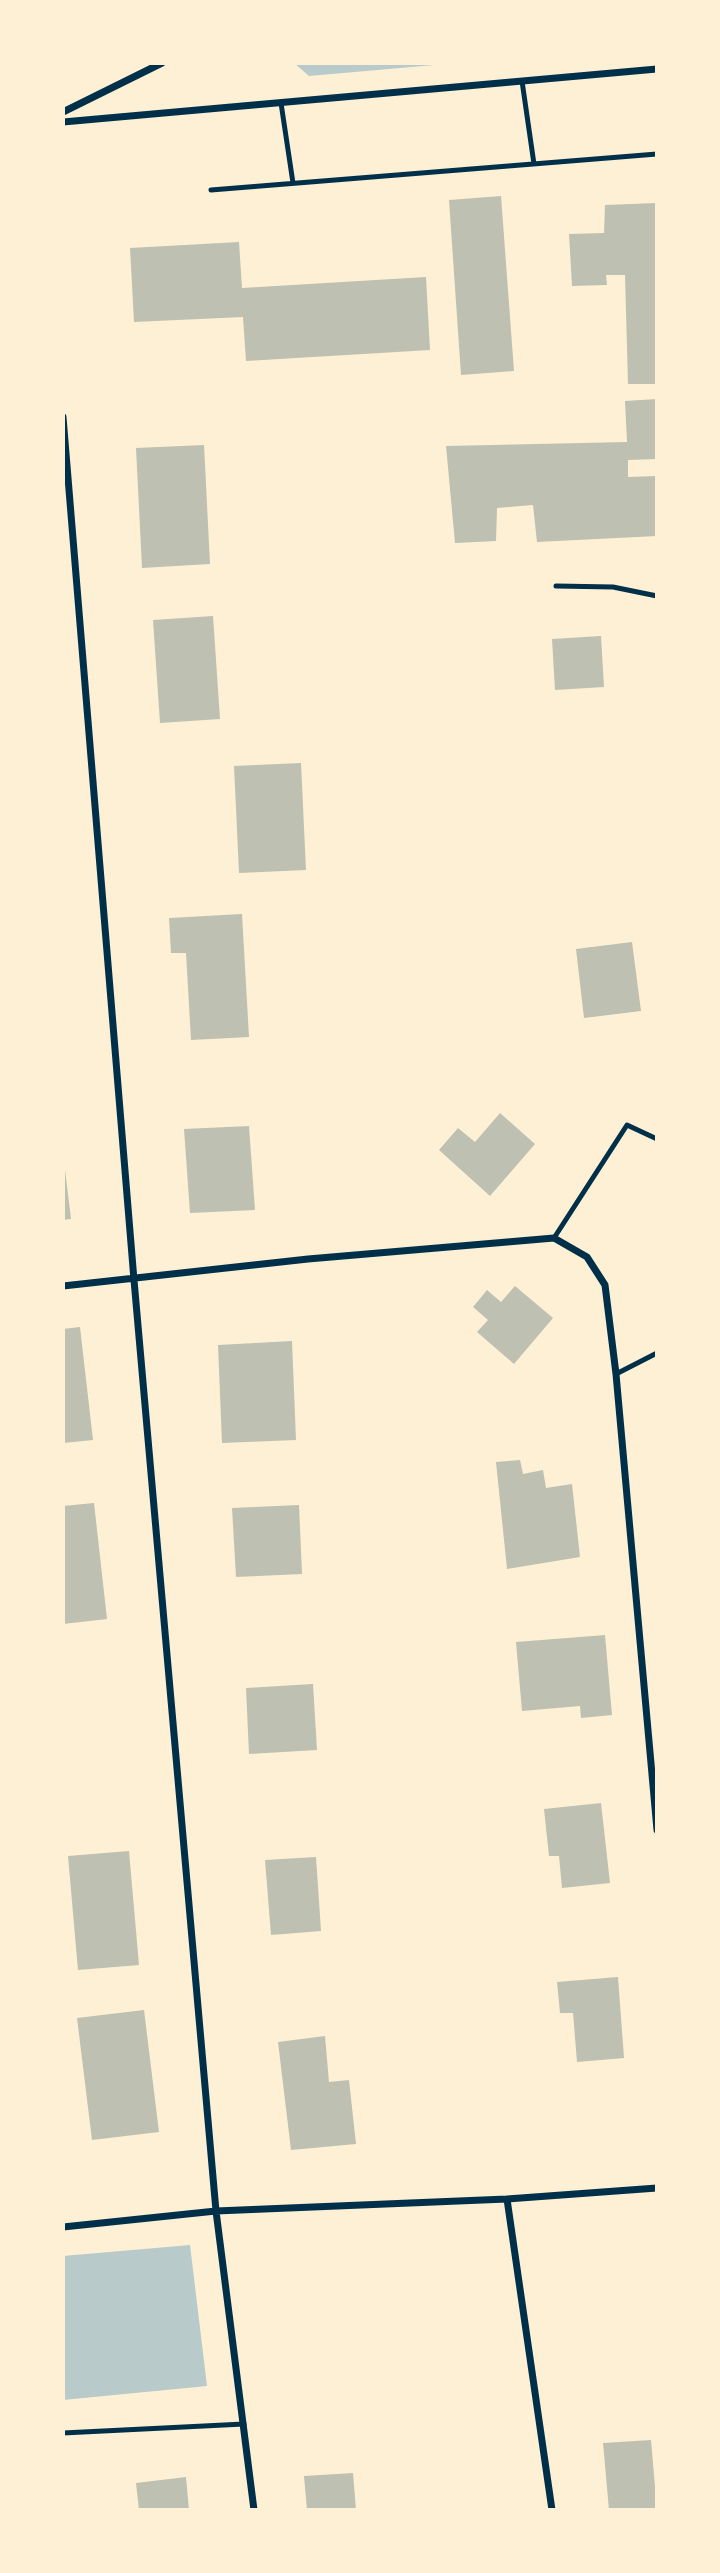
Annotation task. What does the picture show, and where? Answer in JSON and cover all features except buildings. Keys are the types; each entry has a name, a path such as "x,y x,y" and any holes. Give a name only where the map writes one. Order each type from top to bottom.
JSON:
{"street":[{"path":"63,112 162,63"},
{"path":"63,122 657,69"},
{"path":"63,417 134,1280 216,2211 254,2510"},
{"path":"63,1286 469,1243 554,1238 587,1257 605,1285 616,1374 657,1830"},
{"path":"63,2227 216,2211 507,2199 657,2188"},
{"path":"507,2199 552,2510"}],"lane":[{"path":"523,81 534,164"},
{"path":"281,103 293,183"},
{"path":"211,190 657,154"},
{"path":"556,586 613,587 657,596"},
{"path":"554,1238 627,1125 657,1139"},
{"path":"616,1374 657,1353"},
{"path":"63,2433 244,2424"}],"shaded area":[{"path":"294,63 457,63 309,76"},
{"path":"190,2245 207,2386 63,2400 63,2256"}]}
